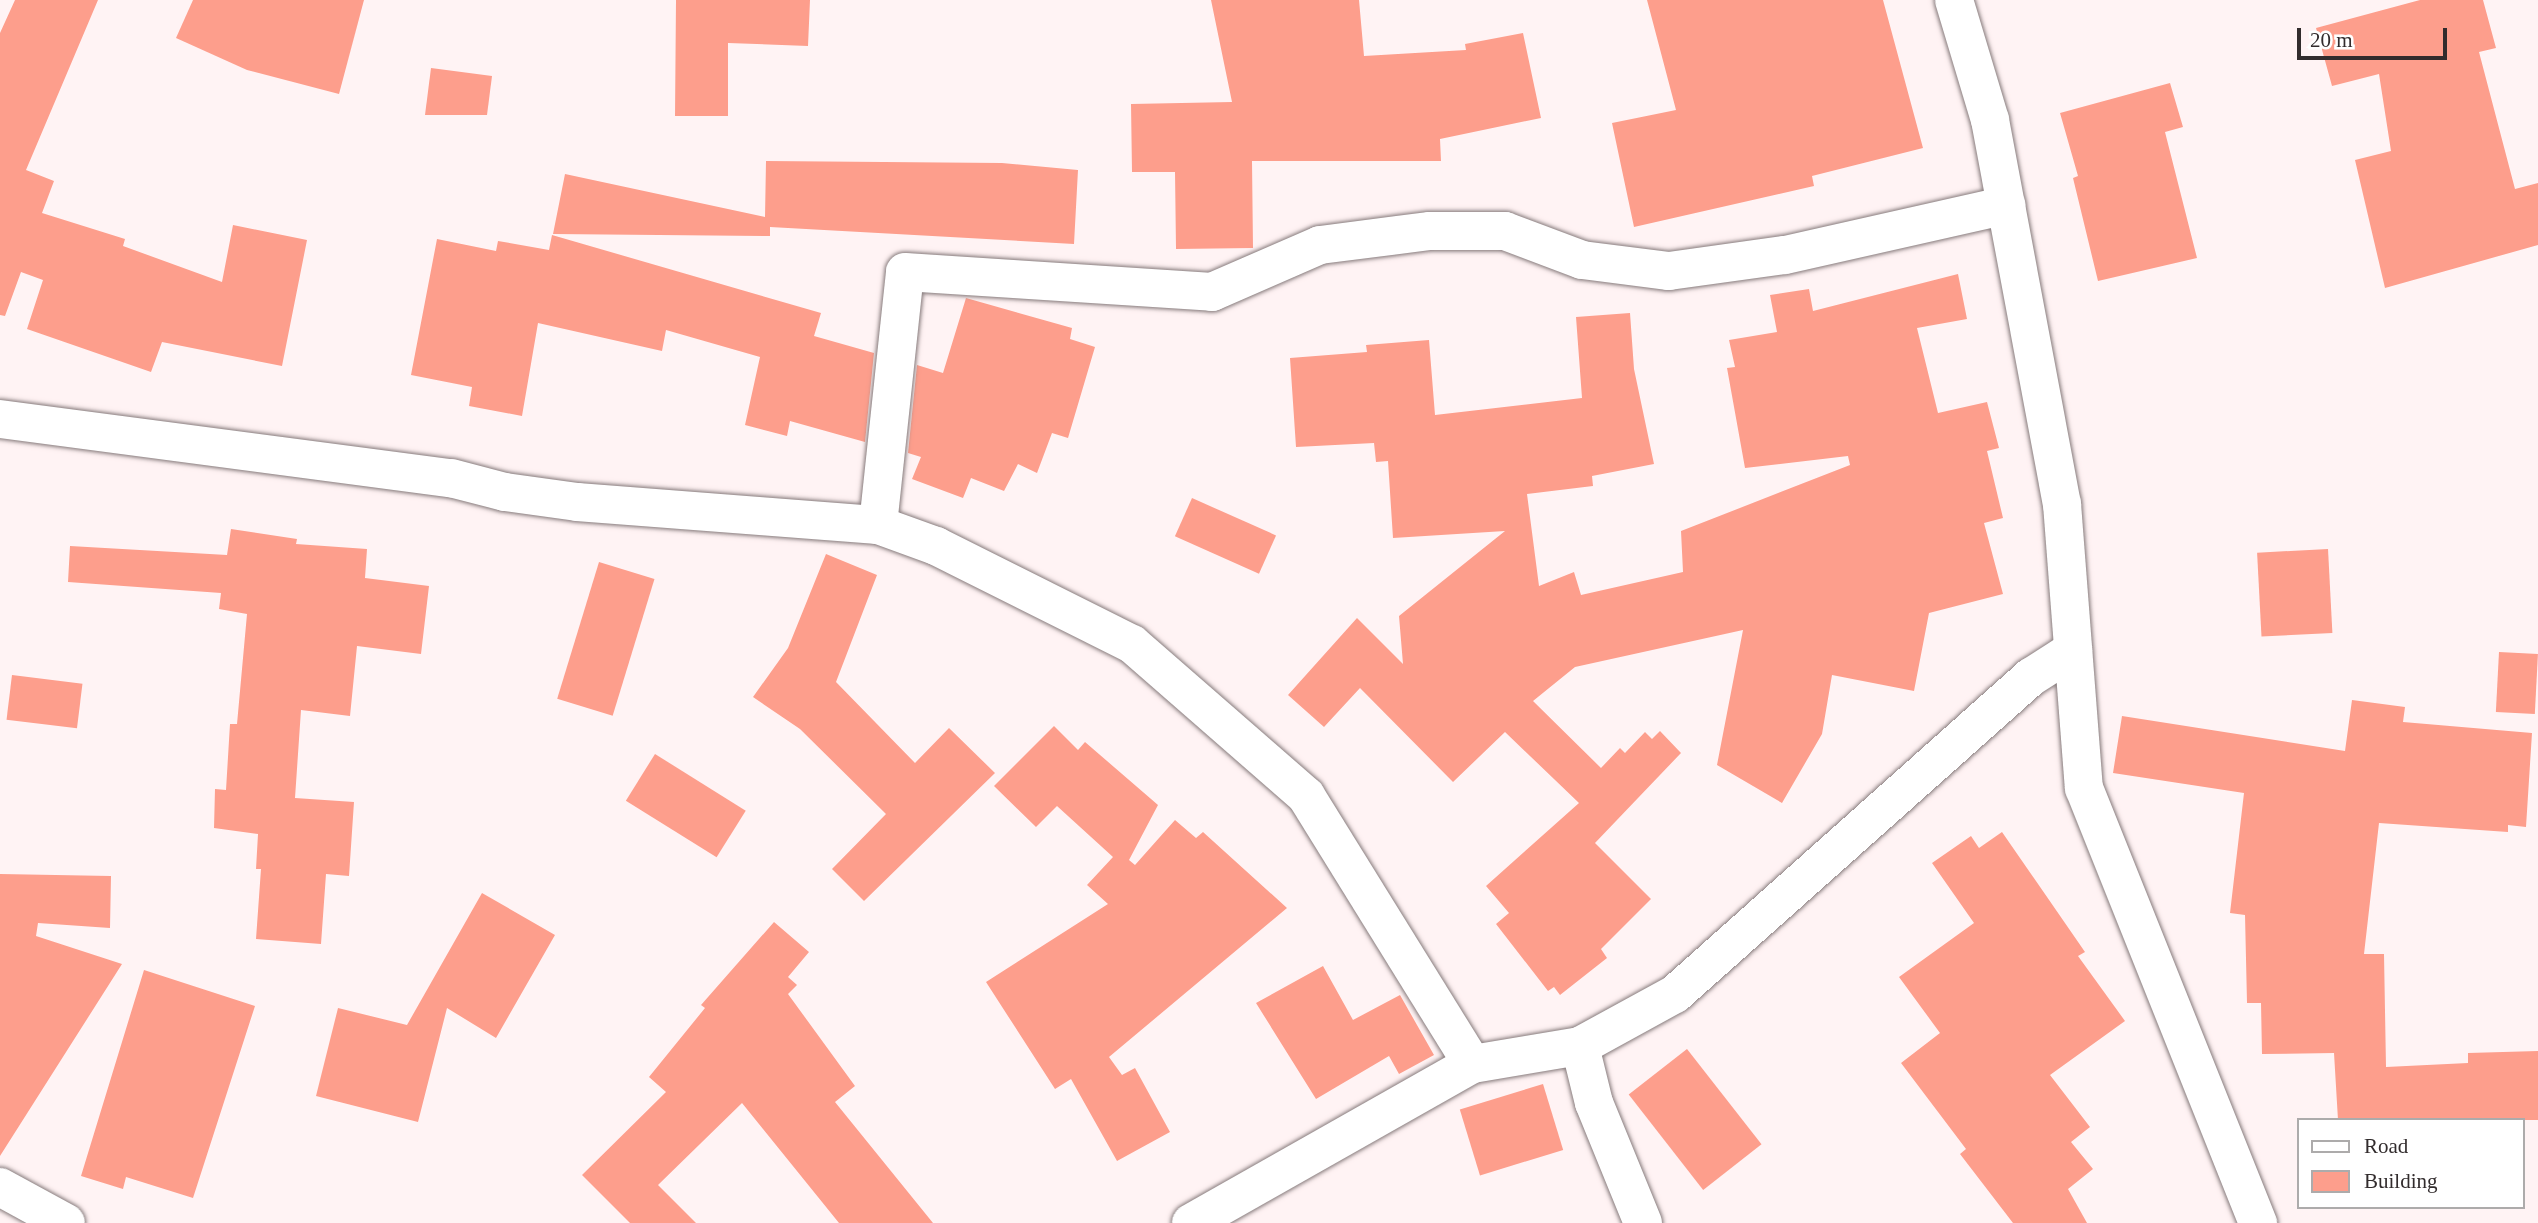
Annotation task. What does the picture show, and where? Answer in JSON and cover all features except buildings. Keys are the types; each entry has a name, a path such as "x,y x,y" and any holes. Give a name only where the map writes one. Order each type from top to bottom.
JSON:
{"street":[{"path":"1954,0 1990,120 2062,504 2084,788 2258,1223"},
{"path":"878,525 905,272 1212,292 1320,245 1430,231 1504,231 1582,260 1669,271 1785,255 2006,205"},
{"path":"0,419 451,478 505,492 577,502 878,525 936,546 1132,644 1306,796 1472,1064"},
{"path":"1191,1223 1472,1064 1580,1046 1675,994 2031,677 2073,650"},
{"path":"1580,1046 1594,1103 1643,1223"},
{"path":"0,1187 66,1223"}]}
